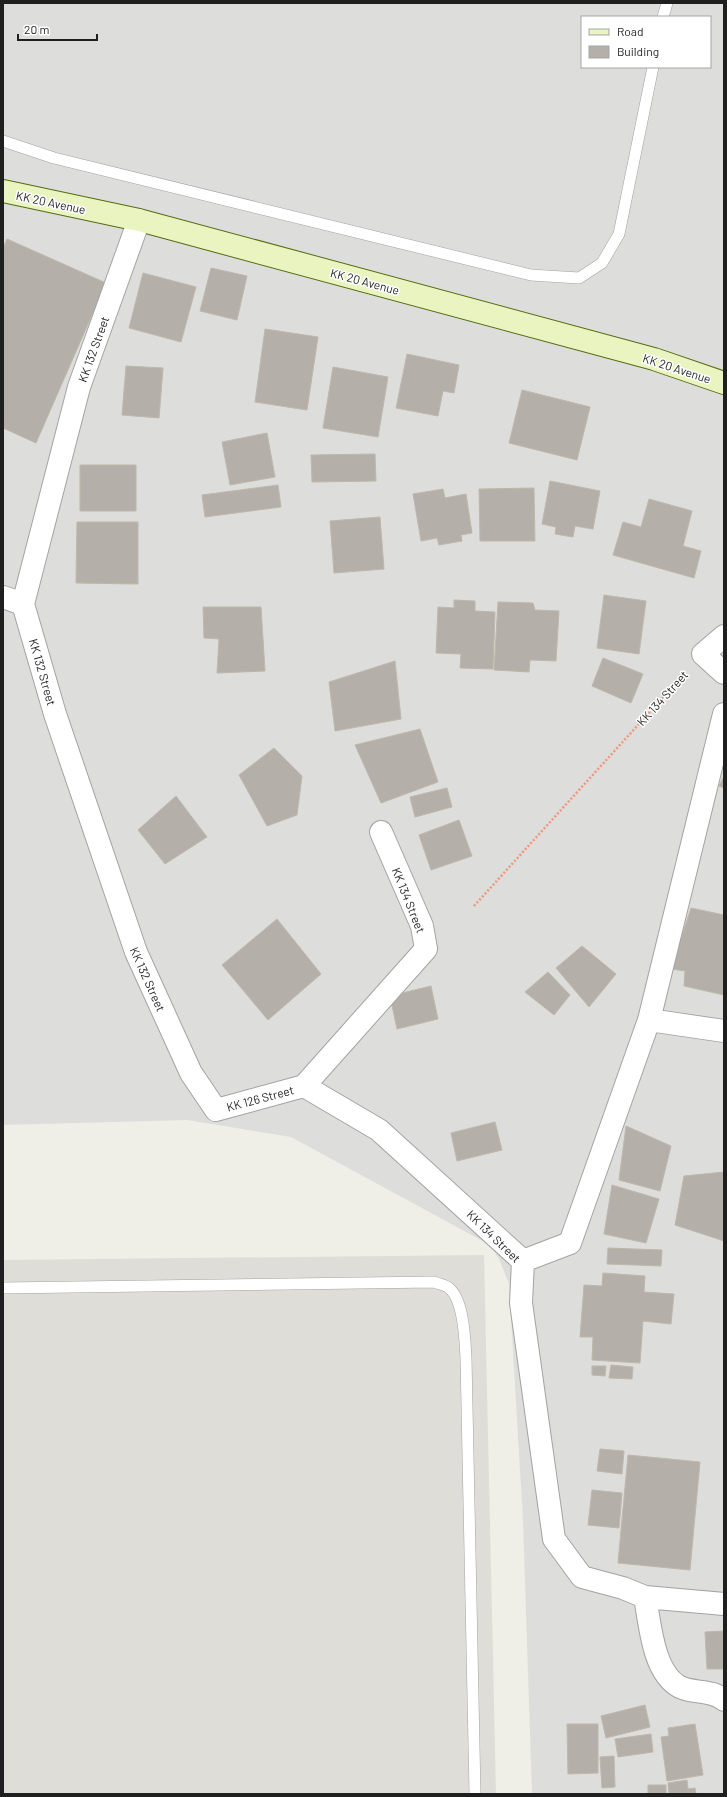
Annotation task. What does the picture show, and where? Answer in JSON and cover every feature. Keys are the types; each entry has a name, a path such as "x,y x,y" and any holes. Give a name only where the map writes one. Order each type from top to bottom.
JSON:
{"main road":[{"name":"KK 20 Avenue","path":"3,191 139,220 654,359 724,383"}],"street":[{"name":"KK 132 Street","path":"139,220 79,388 23,604 55,714 136,952 191,1073 216,1110"},
{"path":"3,597 23,604"},
{"path":"724,636 703,654 724,673"},
{"path":"523,1261 570,1243 649,1020 724,714"},
{"name":"KK 134 Street","path":"381,832 422,926 426,948 304,1086 380,1130 523,1261 521,1303 554,1539 582,1577 630,1590 645,1597 724,1604"},
{"path":"649,1020 724,1031"},
{"name":"KK 126 Street","path":"216,1110 304,1086"},
{"path":"645,1597 655,1653 668,1675 680,1686 718,1695 724,1700"}],"lane":[{"path":"663,16 667,3"},
{"path":"3,141 54,158 531,275 579,278 602,262 619,234 653,68"},
{"path":"3,1288 434,1282 449,1288 459,1306 464,1331 466,1358 475,1794"}],"path":[{"name":"KK 134 Street","path":"474,906 703,654"}],"shaded area":[{"path":"3,3 724,3 724,1794 532,1794 523,1520 509,1284 499,1259 490,1245 291,1137 187,1120 3,1125"},
{"path":"484,1255 496,1794 3,1794 3,1260"}],"building":[{"path":"7,239 106,283 36,443 3,428 3,248"},
{"path":"211,268 247,276 237,320 200,311"},
{"path":"143,273 196,287 181,342 129,328"},
{"path":"265,329 318,337 307,410 255,402"},
{"path":"407,354 459,365 454,393 443,391 438,416 396,408"},
{"path":"126,366 163,368 159,418 122,415"},
{"path":"333,367 388,377 378,437 323,428"},
{"path":"522,390 590,407 577,460 509,443"},
{"path":"267,433 275,477 230,485 222,442"},
{"path":"375,454 376,481 312,482 311,455"},
{"path":"80,465 136,465 136,511 80,511"},
{"path":"550,481 600,491 593,529 575,526 573,537 555,534 556,527 542,524"},
{"path":"278,485 281,507 205,517 202,495"},
{"path":"534,488 535,541 480,541 479,489"},
{"path":"443,489 445,498 466,494 472,533 461,535 462,541 439,545 437,538 421,541 413,494"},
{"path":"649,499 692,511 683,546 701,551 694,578 613,555 623,522 641,527"},
{"path":"380,517 384,569 334,573 330,521"},
{"path":"77,522 138,522 138,584 76,583"},
{"path":"604,595 646,601 639,654 597,648"},
{"path":"454,600 475,601 475,611 495,612 493,669 460,668 461,654 436,653 438,607 454,608"},
{"path":"498,602 533,603 535,610 559,611 556,661 530,660 529,672 494,670"},
{"path":"203,607 261,607 265,671 217,673 219,639 204,638"},
{"path":"603,658 643,674 631,703 592,686"},
{"path":"395,661 401,719 335,731 329,682"},
{"path":"420,729 438,782 381,803 355,745"},
{"path":"274,748 302,776 297,815 267,826 239,775"},
{"path":"724,776 724,788 719,786"},
{"path":"447,788 452,807 415,817 410,797"},
{"path":"176,796 207,837 165,864 138,830"},
{"path":"459,820 472,856 431,870 419,835"},
{"path":"691,908 724,915 724,995 684,986 685,971 671,969"},
{"path":"277,919 321,974 268,1020 222,965"},
{"path":"582,946 616,974 589,1007 556,968"},
{"path":"548,972 570,995 554,1015 525,992"},
{"path":"431,986 438,1019 397,1029 390,996"},
{"path":"495,1122 502,1150 457,1161 451,1133"},
{"path":"626,1126 671,1146 660,1191 619,1180"},
{"path":"724,1172 724,1241 675,1225 684,1176"},
{"path":"612,1185 659,1199 646,1243 604,1234"},
{"path":"608,1248 662,1250 661,1266 607,1264"},
{"path":"603,1273 645,1276 644,1292 674,1294 671,1324 643,1321 640,1363 592,1360 593,1337 580,1337 584,1285 602,1286"},
{"path":"611,1365 633,1367 632,1379 609,1378"},
{"path":"592,1366 606,1366 605,1376 592,1375"},
{"path":"600,1449 624,1451 622,1474 597,1471"},
{"path":"628,1455 700,1462 690,1570 618,1563"},
{"path":"592,1490 622,1493 619,1528 588,1525"},
{"path":"724,1631 724,1669 707,1669 705,1632"},
{"path":"645,1705 650,1727 606,1738 601,1716"},
{"path":"567,1724 598,1724 598,1773 568,1774"},
{"path":"695,1724 703,1775 667,1781 661,1737 669,1736 668,1728"},
{"path":"651,1734 653,1752 618,1757 615,1739"},
{"path":"614,1756 615,1787 602,1788 600,1757"},
{"path":"687,1780 688,1789 695,1788 696,1794 669,1794 668,1783"},
{"path":"648,1785 666,1785 666,1794 648,1794"}]}
